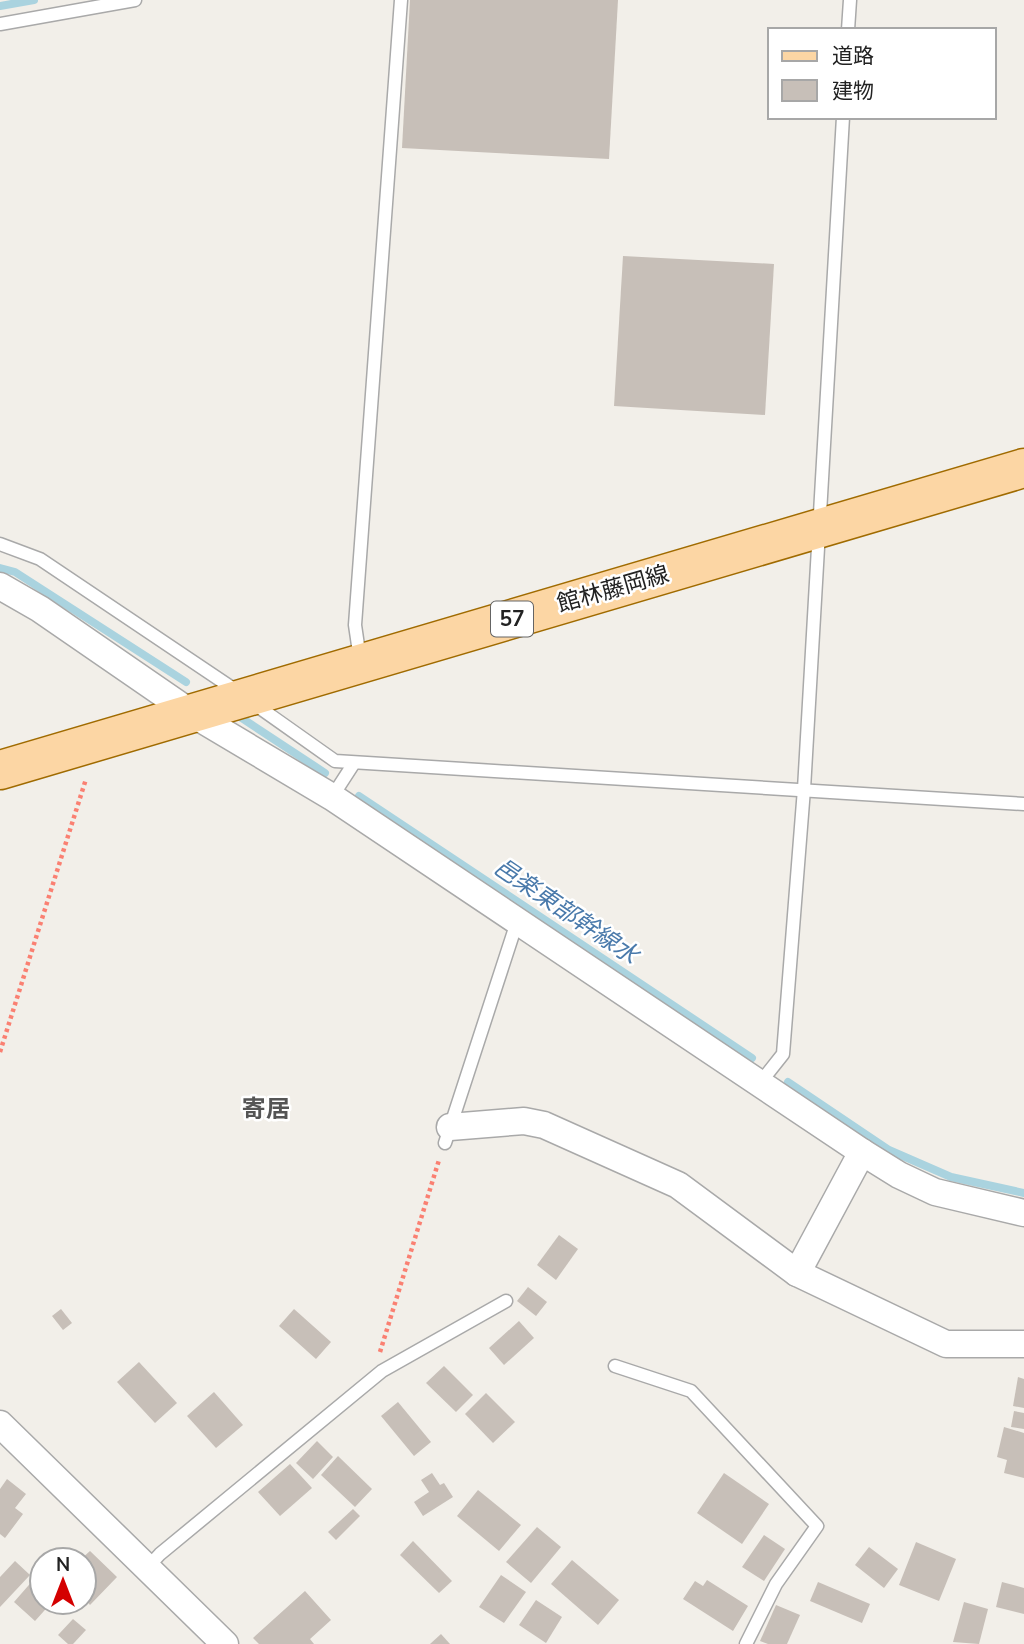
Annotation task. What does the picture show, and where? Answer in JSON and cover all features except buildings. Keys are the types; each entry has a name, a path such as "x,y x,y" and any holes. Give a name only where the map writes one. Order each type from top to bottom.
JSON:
{"main road":[{"name":"館林藤岡線","path":"0,770 1024,468"}],"street":[{"path":"0,586 40,609 191,713 332,797 899,1175 936,1192 1024,1213"},
{"path":"448,1135 524,1121 544,1125 678,1185 797,1273 946,1344 1024,1344"},
{"path":"797,1273 862,1152"},
{"path":"0,1424 225,1644"}],"lane":[{"path":"0,24 135,0"},
{"path":"361,663 355,625 401,0"},
{"path":"848,28 850,0"},
{"path":"760,1083 783,1054 804,789 843,119"},
{"path":"0,544 40,559 335,761 1024,804"},
{"path":"332,797 354,763"},
{"path":"448,1135 517,922"},
{"path":"147,1568 160,1554 382,1371 506,1301"},
{"path":"615,1366 691,1391 817,1526 776,1584 746,1644"}],"path":[{"path":"0,1052 98,741"},
{"path":"382,1371 380,1350 448,1135"}],"waterway":[{"path":"0,6 34,0"},
{"name":"邑楽東部幹線水","path":"0,568 15,572 186,682"},
{"name":"邑楽東部幹線水","path":"234,713 325,773"},
{"name":"邑楽東部幹線水","path":"359,796 752,1058"},
{"name":"邑楽東部幹線水","path":"788,1082 889,1150 951,1177 1024,1193"}],"district":[{"name":"寄居","path":"266,1109"}]}
